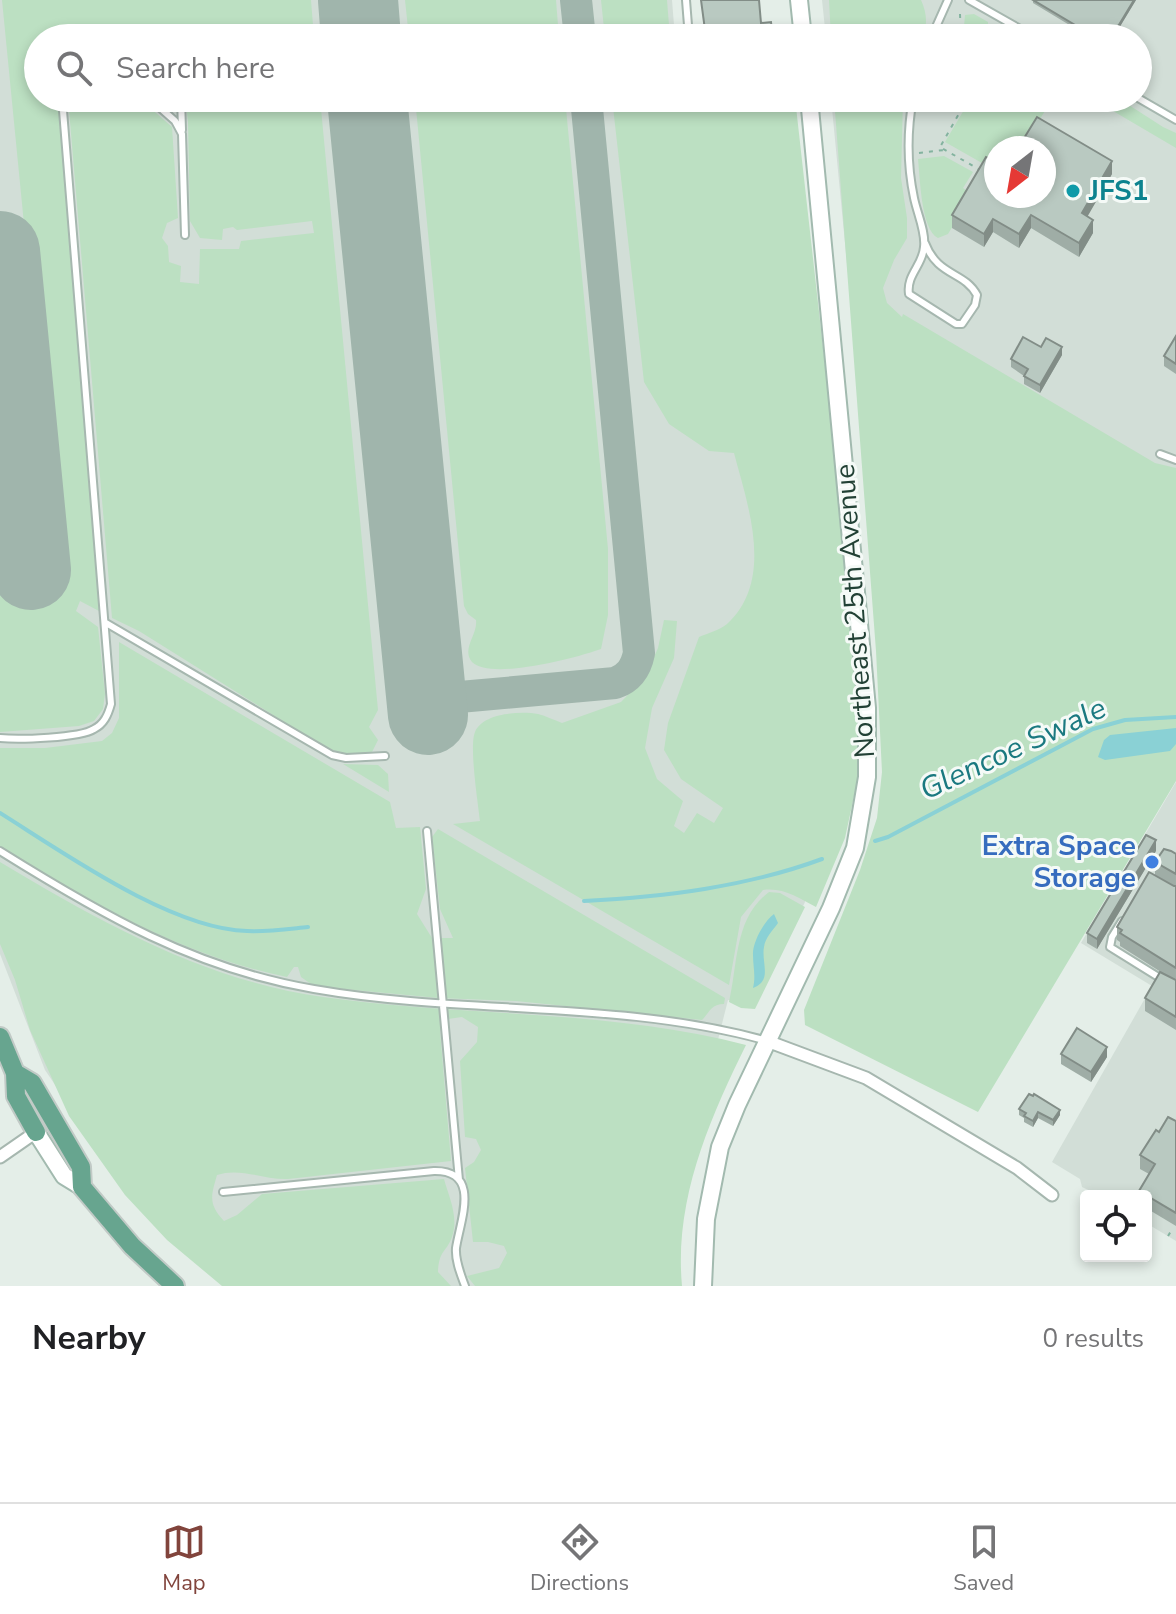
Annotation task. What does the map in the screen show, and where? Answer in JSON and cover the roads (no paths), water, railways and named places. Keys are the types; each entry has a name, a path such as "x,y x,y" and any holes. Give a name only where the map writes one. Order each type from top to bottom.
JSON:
{"main road":[{"path":"799,0 802,24"},
{"name":"Northeast 25th Avenue","path":"703,1286 706,1219 715,1164 737,1105 850,863 863,812 869,742 810,112"},
{"path":"0,1037 15,1073 16,1096 64,1176 82,1187 132,1246 175,1286"},
{"path":"15,1073 32,1083 81,1167 82,1187"}],"street":[{"path":"767,1041 866,1078 1017,1168 1052,1195"},
{"path":"0,1157 36,1132"}],"lane":[{"path":"686,0 688,24"},
{"path":"937,24 948,0"},
{"path":"969,0 1011,24"},
{"path":"1152,106 1176,120"},
{"path":"0,738 86,733 103,722 111,704 63,112"},
{"path":"165,112 175,121 182,134"},
{"path":"181,112 185,235"},
{"path":"912,112 909,153 912,186 925,243 930,257 973,288 977,295 975,305 962,324 956,324 909,294 911,276 925,243"},
{"path":"1160,454 1176,460"},
{"path":"106,623 332,755 346,758 385,756"},
{"path":"427,831 459,1180 463,1190 464,1220 456,1251 465,1286"},
{"path":"0,851 133,930 220,966 313,989 443,1004 602,1013 692,1023 767,1041"},
{"path":"1126,913 1112,937 1110,947 1176,988"},
{"path":"223,1192 434,1171 445,1171 459,1180"}],"water":[{"path":"1176,728 1176,744 1170,751 1105,760 1098,757 1104,740 1110,735"},
{"path":"774,914 778,923 765,944 763,981 753,988 754,945"}],"waterway":[{"name":"Glencoe Swale","path":"875,841 1093,729 1125,720 1176,717"},
{"name":"Glencoe Swale","path":"0,813 119,886 185,917 217,927 247,931 308,927"},
{"name":"Glencoe Swale","path":"584,901 644,897 734,884 822,859"}],"place":[{"name":"JFS1","path":"1073,191"},
{"name":"Extra Space Storage","path":"1152,862"}]}
